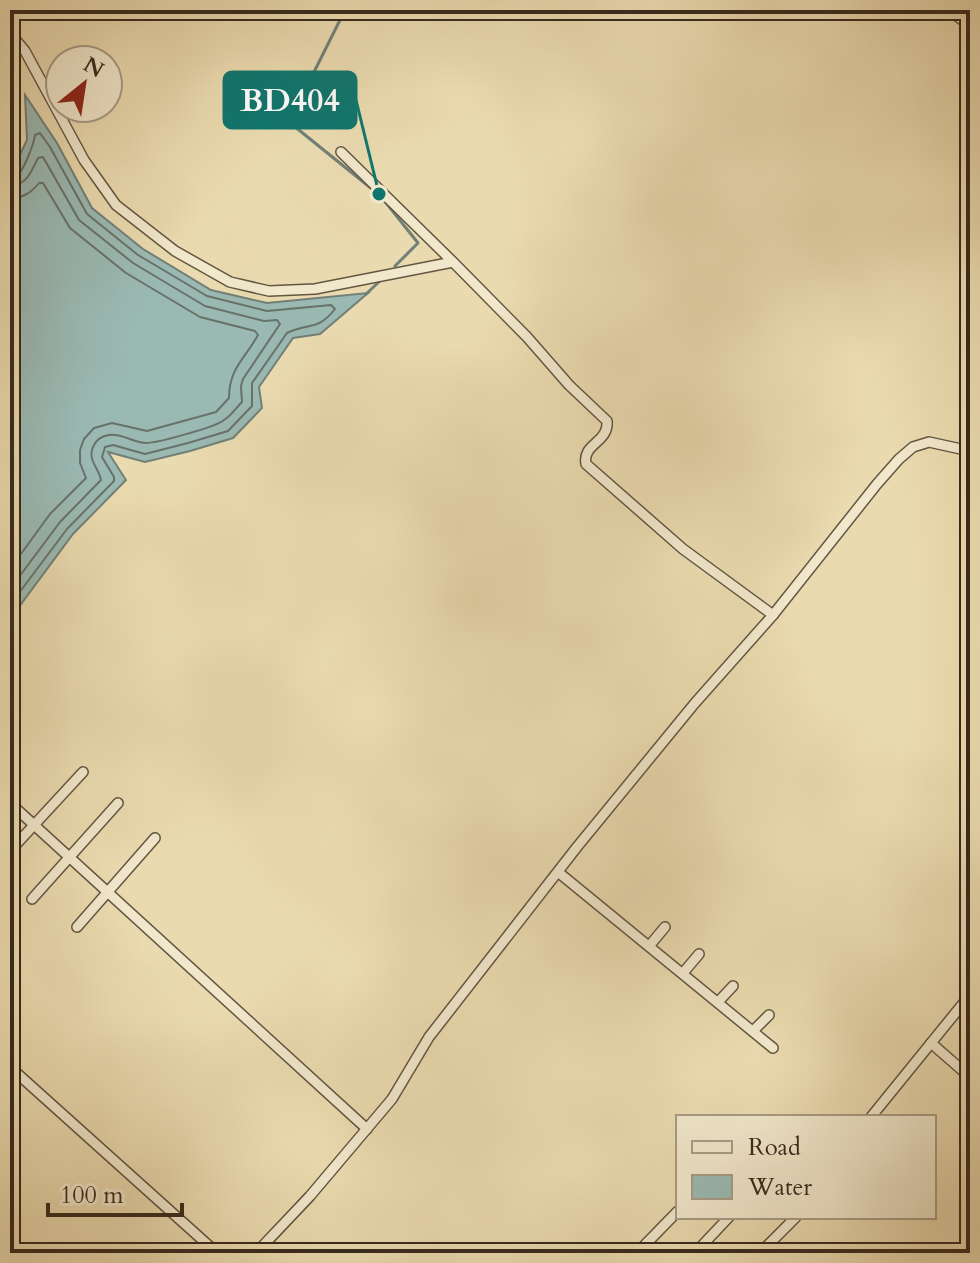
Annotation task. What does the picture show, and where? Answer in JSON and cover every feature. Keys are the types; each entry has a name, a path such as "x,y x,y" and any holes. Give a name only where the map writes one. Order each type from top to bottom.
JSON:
{"street":[{"path":"949,10 970,26"},
{"path":"10,37 25,51 84,160 116,205 175,251 230,282 269,291 315,289 453,262"},
{"path":"341,152 607,421 605,434 586,453 586,464 683,549 773,615"},
{"path":"256,1253 310,1196 392,1099 429,1037 558,872 695,703 773,615 877,484 906,453 919,444 929,442 970,451"},
{"path":"10,851 83,772"},
{"path":"10,803 367,1129"},
{"path":"32,899 118,803"},
{"path":"77,927 155,838"},
{"path":"558,872 773,1048"},
{"path":"650,945 665,927"},
{"path":"683,973 699,954"},
{"path":"718,1002 733,986"},
{"path":"873,1115 970,995"},
{"path":"753,1031 769,1015"},
{"path":"931,1043 968,1071"},
{"path":"10,1067 217,1253"},
{"path":"637,1253 676,1213"},
{"path":"695,1253 727,1219"},
{"path":"760,1253 794,1219"}],"water":[{"path":"25,95 57,143 92,208 143,249 211,290 267,303 368,293 320,334 293,338 259,387 262,408 233,438 145,462 108,452 126,480 73,534 10,619 10,188 13,169 27,140"}],"waterway":[{"path":"345,10 289,122 372,189"},
{"path":"383,199 418,243 395,266"},
{"path":"366,294 381,280"}],"place":[{"name":"BD404","path":"379,194"}]}
